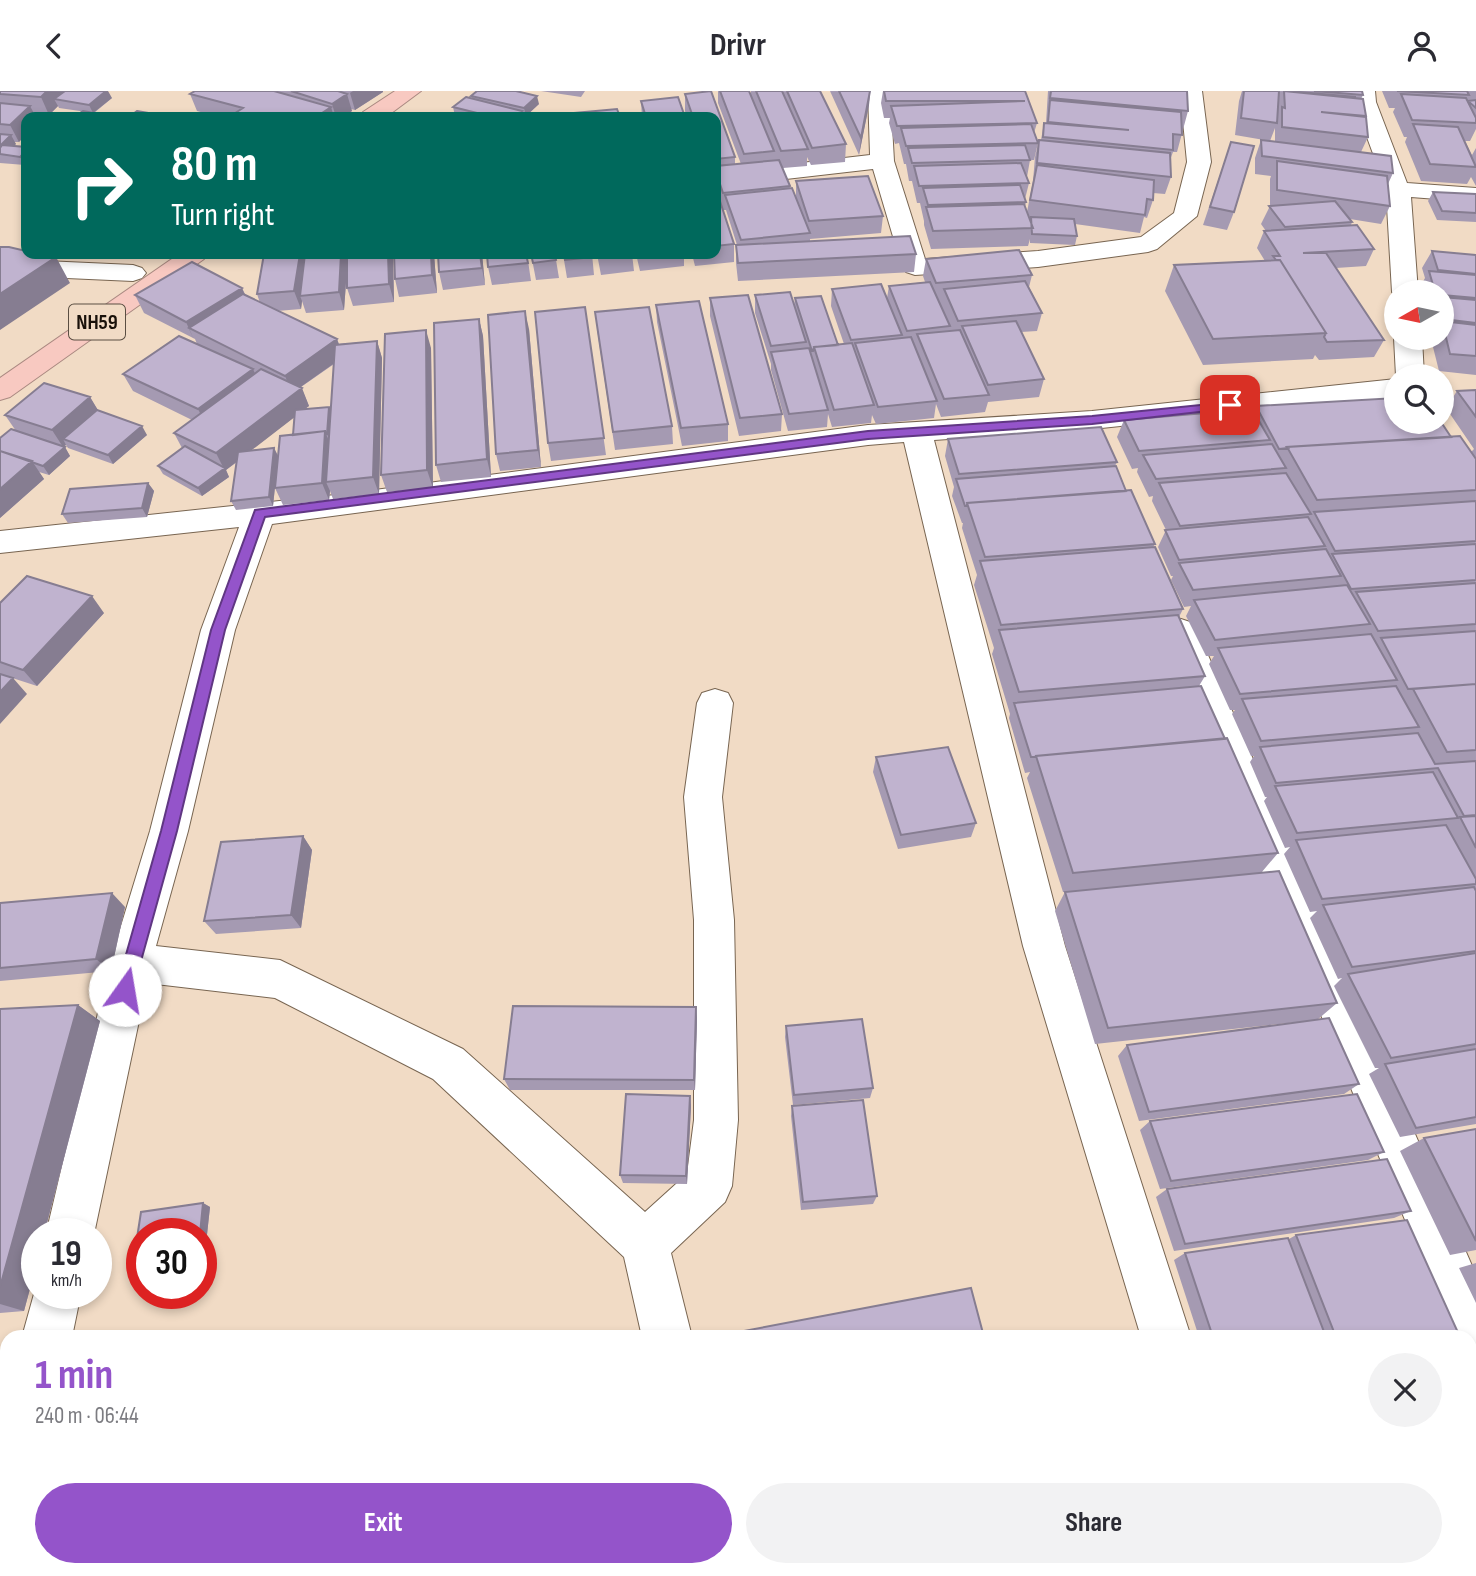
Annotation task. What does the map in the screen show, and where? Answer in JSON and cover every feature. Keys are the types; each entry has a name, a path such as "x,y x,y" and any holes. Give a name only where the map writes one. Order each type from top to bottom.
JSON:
{"highway":[{"path":"381,112 419,94"},
{"path":"403,112 419,94"},
{"name":"NH59","path":"0,364 156,259"},
{"name":"NH59","path":"0,391 188,259"}],"street":[{"path":"879,91 882,161 915,267 1038,259 1148,244 1185,216 1199,162 1191,91"},
{"path":"1364,91 1365,102 1394,180 1404,280"},
{"path":"1198,141 1226,145"},
{"path":"721,179 882,161"},
{"path":"1363,166 1394,180 1476,195"},
{"path":"0,267 133,273"},
{"path":"0,542 260,513 868,435 1092,420 1384,389"},
{"path":"1092,420 1108,459"},
{"path":"917,433 1044,946 1164,1330"},
{"path":"74,1218 131,963 169,831 218,630 260,513"},
{"path":"1168,600 1475,1330"},
{"path":"646,1244 709,1186 716,1120 714,921 703,797 715,703"},
{"path":"131,963 280,979 448,1064 646,1244 665,1330"},
{"path":"49,1330 53,1309"}],"building":[{"path":"0,91 47,91 41,97 0,94"},
{"path":"65,91 106,91 89,105 54,99"},
{"path":"195,91 274,91 331,107 324,112 237,112 243,108 190,94"},
{"path":"291,91 338,91 347,94 332,104"},
{"path":"477,91 516,91 537,96 524,108 471,96"},
{"path":"711,91 719,112 691,112 685,94"},
{"path":"720,91 749,91 774,151 744,154"},
{"path":"756,91 782,91 808,149 781,151"},
{"path":"787,91 820,91 846,144 812,148"},
{"path":"839,91 870,91 861,138"},
{"path":"884,91 1025,91 1037,123 897,126 891,106 1025,101 886,101"},
{"path":"1051,91 1187,91 1188,111 1050,98"},
{"path":"1244,91 1279,91 1277,123 1241,118"},
{"path":"1284,91 1363,99 1366,116 1321,112 1366,117 1368,137 1282,127"},
{"path":"1288,91 1355,97 1355,98"},
{"path":"1314,91 1362,91 1363,95"},
{"path":"1397,91 1467,91 1469,95"},
{"path":"1401,94 1466,98 1476,123 1412,120"},
{"path":"466,97 522,111 473,112 453,107"},
{"path":"678,97 683,112 644,112 641,101"},
{"path":"1050,100 1181,112 1182,135 1173,134 1173,150 1043,137 1044,123 1129,130 1048,122"},
{"path":"1476,100 1476,108 1468,101"},
{"path":"0,103 30,106 10,125 0,124"},
{"path":"617,109 618,112 586,112"},
{"path":"721,118 735,157 721,158"},
{"path":"1031,124 1038,143 906,146 901,128"},
{"path":"1413,124 1458,127 1476,167 1430,164"},
{"path":"0,134 11,135 0,146"},
{"path":"1039,140 1170,153 1171,177 1037,163"},
{"path":"1261,140 1391,156 1393,173 1262,156"},
{"path":"1231,142 1254,146 1234,212 1210,207"},
{"path":"2,145 21,147 21,156 0,154"},
{"path":"1025,145 1030,160 912,163 908,148"},
{"path":"779,160 790,186 723,193 721,166"},
{"path":"1277,161 1387,176 1390,206 1277,190"},
{"path":"1021,163 1029,183 919,186 914,166"},
{"path":"1037,165 1154,180 1153,200 1147,199 1145,215 1030,200"},
{"path":"868,176 883,216 809,221 796,181"},
{"path":"1020,185 1026,202 928,205 923,188"},
{"path":"792,188 810,233 741,240 725,195"},
{"path":"1433,192 1476,194 1476,213 1442,211"},
{"path":"1335,201 1352,222 1285,227 1269,206"},
{"path":"721,204 734,244 721,245"},
{"path":"1024,204 1033,228 933,231 926,207"},
{"path":"1031,217 1074,219 1077,236 1032,234"},
{"path":"1357,225 1374,249 1303,253 1326,253 1384,340 1327,342 1324,337 1326,333 1280,260 1273,256 1280,256 1264,231"},
{"path":"910,236 916,254 738,263 736,245"},
{"path":"0,247 21,250 21,259 53,259 0,294"},
{"path":"1019,250 1032,275 936,283 926,259"},
{"path":"1432,251 1476,255 1476,274 1438,270"},
{"path":"263,259 299,259 294,291 257,294"},
{"path":"304,259 341,259 339,292 300,296"},
{"path":"347,259 388,259 389,284 347,288"},
{"path":"394,259 431,259 432,275 395,279"},
{"path":"438,259 481,259 482,268 439,272"},
{"path":"487,259 527,259 528,263 488,267"},
{"path":"532,259 556,260 533,263"},
{"path":"1280,260 1326,333 1213,339 1174,265"},
{"path":"192,262 242,288 186,322 135,295"},
{"path":"1429,271 1476,275 1476,298 1454,296 1454,280 1432,280"},
{"path":"1025,281 1042,313 958,321 944,289"},
{"path":"930,282 950,326 907,331 889,286"},
{"path":"881,284 902,335 851,340 832,289"},
{"path":"790,292 806,342 771,346 755,295"},
{"path":"243,294 337,339 285,376 189,328"},
{"path":"748,295 782,414 740,418 710,298"},
{"path":"821,296 838,345 814,347 812,351 795,298"},
{"path":"1454,298 1476,300 1476,323 1454,320"},
{"path":"699,301 728,424 681,428 656,305"},
{"path":"585,307 604,438 548,443 535,312"},
{"path":"649,307 672,426 613,432 595,312"},
{"path":"525,311 538,450 496,454 488,315"},
{"path":"479,319 487,459 436,465 434,323"},
{"path":"1016,321 1044,379 988,385 962,326"},
{"path":"1454,322 1476,325 1476,356 1450,354 1449,350 1454,350"},
{"path":"426,330 427,470 381,475 385,334"},
{"path":"960,330 989,395 944,399 917,334"},
{"path":"179,336 253,369 198,409 123,374"},
{"path":"911,337 937,401 878,407 855,343"},
{"path":"377,341 373,477 326,482 335,345"},
{"path":"852,343 874,405 834,410 814,347"},
{"path":"809,348 828,410 789,414 771,352"},
{"path":"261,369 302,388 216,453 174,433"},
{"path":"44,383 90,397 52,430 5,415"},
{"path":"1476,390 1476,417 1457,391"},
{"path":"1384,399 1384,434 1449,434 1451,437 1279,449 1256,406"},
{"path":"329,407 327,434 325,431 293,435 295,410"},
{"path":"1252,409 1270,440 1139,451 1124,420"},
{"path":"97,410 142,426 108,455 63,439"},
{"path":"1101,427 1117,462 959,474 948,439"},
{"path":"11,429 65,447 43,466 0,451 0,438"},
{"path":"325,431 322,483 275,488 280,436"},
{"path":"1460,436 1476,459 1476,490 1317,500 1287,447"},
{"path":"1272,444 1286,468 1156,479 1143,455"},
{"path":"185,446 225,468 198,488 158,466"},
{"path":"274,448 269,497 231,501 238,452"},
{"path":"0,451 32,461 0,489"},
{"path":"1116,466 1126,491 967,503 967,506 956,479"},
{"path":"1286,473 1311,514 1180,526 1159,483"},
{"path":"148,483 142,508 62,514 70,489"},
{"path":"1131,490 1155,544 985,557 967,503"},
{"path":"1476,501 1476,541 1335,551 1314,512"},
{"path":"1308,517 1325,546 1179,560 1165,530"},
{"path":"1476,544 1476,580 1351,589 1332,554"},
{"path":"1155,547 1183,609 1001,625 980,561"},
{"path":"1326,549 1341,576 1193,590 1179,563"},
{"path":"27,576 92,596 23,670 0,662 0,603"},
{"path":"1476,583 1476,624 1378,631 1356,592"},
{"path":"1347,585 1370,624 1215,640 1194,600"},
{"path":"1178,615 1205,676 1019,692 999,630"},
{"path":"1476,631 1476,684 1408,689 1381,638"},
{"path":"1371,634 1397,680 1240,694 1218,648"},
{"path":"0,674 13,678 0,692"},
{"path":"1476,684 1476,750 1447,752 1413,689"},
{"path":"1201,686 1225,739 1031,757 1014,703"},
{"path":"1396,686 1419,727 1261,741 1242,699"},
{"path":"1418,733 1435,764 1476,761 1476,815 1464,816 1438,768 1276,783 1260,747"},
{"path":"1227,738 1278,853 1073,873 1036,756"},
{"path":"948,747 976,823 901,835 876,757"},
{"path":"1433,772 1458,818 1297,833 1275,786"},
{"path":"1476,816 1476,848 1460,817"},
{"path":"1446,825 1476,879 1476,884 1322,899 1296,840"},
{"path":"303,836 291,915 204,921 221,842"},
{"path":"1279,871 1337,1003 1108,1028 1065,892"},
{"path":"1474,887 1476,951 1352,967 1323,905"},
{"path":"112,893 96,959 0,968 0,903"},
{"path":"1476,953 1476,1044 1391,1058 1348,974"},
{"path":"78,1005 0,1287 0,1009"},
{"path":"513,1006 696,1007 694,1080 504,1079"},
{"path":"1329,1018 1359,1084 1149,1112 1127,1045"},
{"path":"862,1019 873,1088 794,1095 786,1026"},
{"path":"1476,1049 1476,1117 1416,1128 1385,1064"},
{"path":"626,1094 690,1096 686,1176 620,1175"},
{"path":"1357,1094 1384,1152 1171,1181 1150,1121"},
{"path":"863,1100 877,1196 803,1202 792,1106"},
{"path":"1476,1129 1476,1241 1424,1138"},
{"path":"1387,1159 1411,1211 1185,1244 1167,1189"},
{"path":"203,1203 202,1218 140,1218 141,1212"},
{"path":"1407,1220 1457,1330 1333,1330 1296,1235"},
{"path":"1288,1238 1323,1330 1211,1330 1185,1253"},
{"path":"971,1288 982,1330 749,1330"}],"route":[{"path":"125,990 169,831 218,630 260,513 344,505 868,435 1092,420 1230,405"}]}
